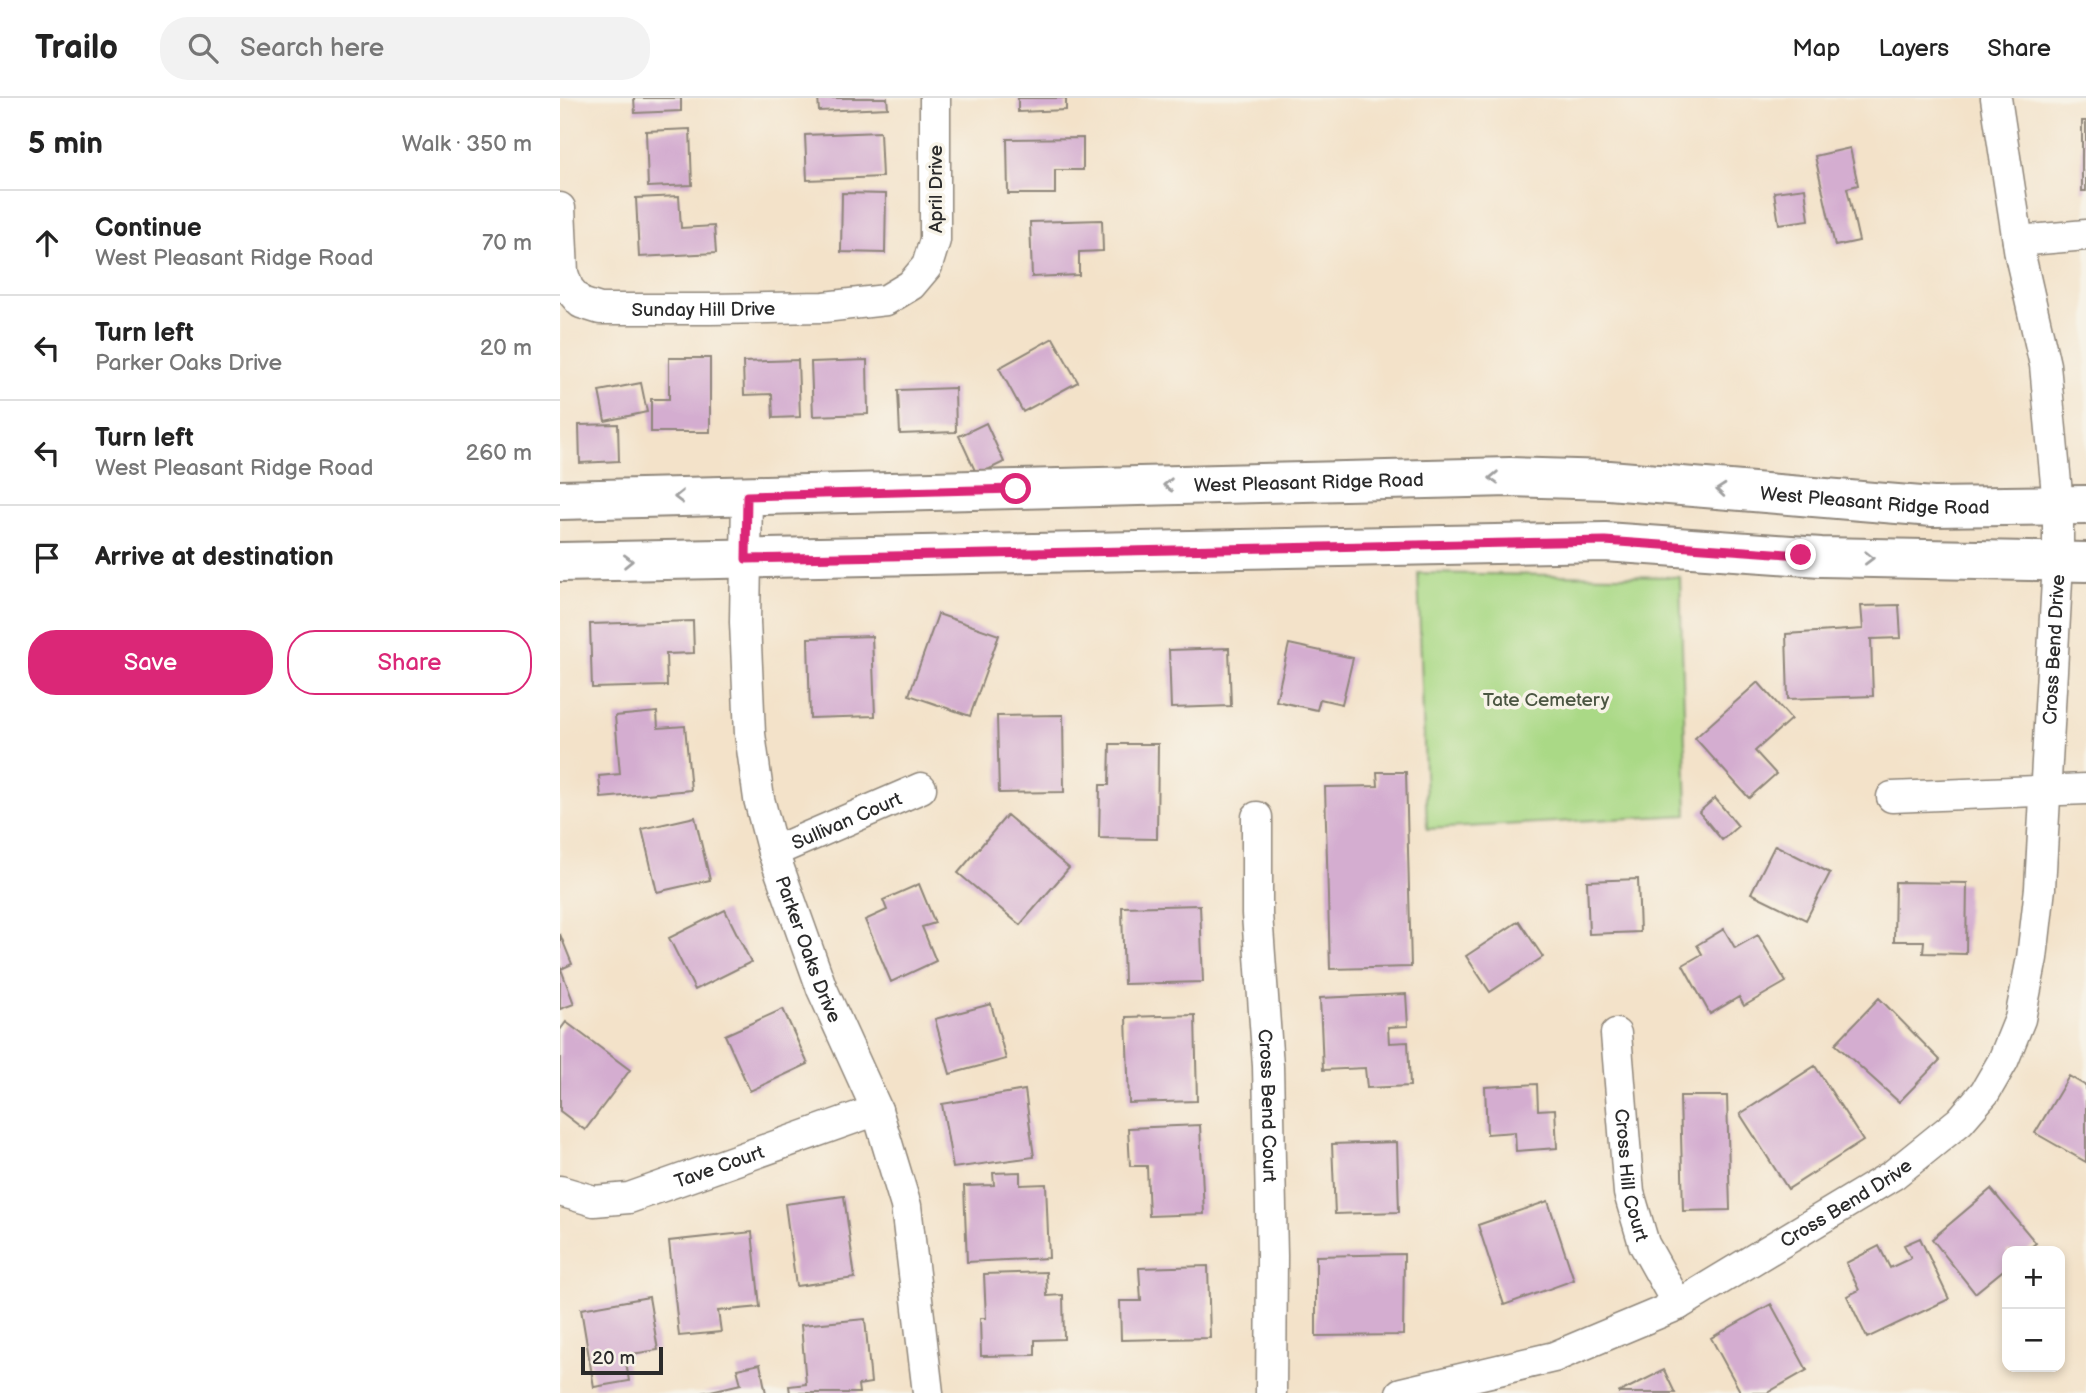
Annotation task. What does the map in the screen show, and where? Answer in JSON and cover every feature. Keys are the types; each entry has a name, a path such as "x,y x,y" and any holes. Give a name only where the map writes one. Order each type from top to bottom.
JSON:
{"main road":[{"name":"West Pleasant Ridge Road","path":"560,500 1510,477 1609,480 1933,507 2072,505"},
{"path":"560,562 1605,541 1821,557 2072,562"}],"street":[{"name":"April Drive","path":"919,275 927,266 935,240 935,98"},
{"path":"1996,98 2018,241 2072,505"},
{"name":"Sunday Hill Drive","path":"560,208 563,273 568,288 581,303 600,309 837,306 886,300 911,285 919,275"},
{"path":"2018,241 2086,235"},
{"name":"Parker Oaks Drive","path":"747,496 745,622 750,734 759,799 773,852 822,989 877,1110 906,1206 928,1393"},
{"name":"Cross Bend Drive","path":"1401,1393 1554,1357 1678,1305 1893,1175 1960,1121 1985,1092 2003,1061 2020,1019 2032,958 2046,792 2072,562 2072,505"},
{"name":"Sullivan Court","path":"773,852 920,788"},
{"path":"1892,797 2086,789"},
{"name":"Cross Bend Court","path":"1257,817 1257,914 1268,1066 1272,1256 1270,1393"},
{"name":"Cross Hill Court","path":"1616,1034 1629,1193 1644,1244 1678,1305"},
{"name":"Tave Court","path":"560,1191 594,1201 629,1198 877,1110"}],"green space":[{"name":"Tate Cemetery","path":"1418,573 1680,577 1687,815 1427,829"}],"building":[{"path":"634,98 681,98 681,111 635,113"},
{"path":"818,98 887,98 888,108 819,111"},
{"path":"1018,98 1066,98 1066,110 1018,112"},
{"path":"2082,121 2086,121 2086,191 2082,191"},
{"path":"690,129 692,185 648,187 646,131"},
{"path":"880,132 882,177 807,180 805,135"},
{"path":"1083,138 1083,170 1055,170 1055,194 1008,194 1007,139"},
{"path":"1850,148 1858,185 1847,188 1859,241 1835,246 1815,156"},
{"path":"1805,188 1809,220 1779,224 1774,192"},
{"path":"842,193 886,194 885,253 841,252"},
{"path":"679,196 681,228 714,226 716,253 639,257 636,198"},
{"path":"1102,220 1103,251 1079,252 1079,275 1032,277 1030,222"},
{"path":"1053,338 1078,382 1023,412 999,368"},
{"path":"669,358 710,358 710,432 651,432 651,399 669,399"},
{"path":"798,360 800,417 773,418 772,394 744,395 743,362"},
{"path":"867,360 868,414 813,416 811,362"},
{"path":"641,383 647,412 605,421 599,391"},
{"path":"955,388 956,432 900,434 898,390"},
{"path":"986,423 1004,462 977,475 959,436"},
{"path":"618,424 619,461 580,463 579,425"},
{"path":"1899,605 1901,638 1871,639 1873,696 1788,699 1786,634 1863,629 1861,606"},
{"path":"938,614 999,635 970,716 909,695"},
{"path":"693,621 694,653 666,654 667,686 592,688 590,624"},
{"path":"872,636 875,716 810,718 808,638"},
{"path":"1289,644 1353,658 1342,704 1320,699 1317,710 1276,701"},
{"path":"1229,648 1231,706 1171,708 1169,650"},
{"path":"1758,682 1791,719 1755,751 1776,774 1749,798 1695,738"},
{"path":"657,712 658,728 685,726 691,790 601,798 599,776 620,774 615,716"},
{"path":"1063,715 1064,792 999,793 997,716"},
{"path":"1110,744 1158,744 1157,839 1099,838 1100,785 1109,785"},
{"path":"1377,772 1406,772 1411,967 1330,969 1325,787 1378,786"},
{"path":"1715,798 1738,826 1722,840 1699,812"},
{"path":"1007,815 1069,868 1020,925 958,873"},
{"path":"695,817 710,880 657,892 642,829"},
{"path":"1775,845 1830,873 1806,920 1751,893"},
{"path":"1638,879 1640,932 1589,934 1587,881"},
{"path":"1895,882 1967,883 1966,954 1923,953 1924,941 1894,941"},
{"path":"919,884 935,923 922,927 936,961 891,982 865,920 887,910 883,900"},
{"path":"1200,905 1203,982 1124,984 1122,907"},
{"path":"725,910 751,962 695,990 669,938"},
{"path":"1519,921 1543,957 1490,992 1466,956"},
{"path":"1724,929 1735,948 1758,935 1786,982 1744,1006 1739,997 1710,1014 1683,965 1702,954 1697,945"},
{"path":"560,934 572,964 561,969 574,1004 560,1009"},
{"path":"1406,994 1408,1026 1388,1027 1389,1043 1408,1042 1410,1086 1367,1088 1365,1068 1323,1070 1320,998"},
{"path":"1879,998 1940,1060 1899,1102 1835,1044"},
{"path":"991,1004 1006,1059 950,1074 935,1019"},
{"path":"783,1009 808,1064 750,1091 725,1035"},
{"path":"1195,1015 1197,1101 1129,1103 1126,1017"},
{"path":"566,1022 630,1070 585,1130 560,1111 560,1030"},
{"path":"1815,1066 1863,1141 1788,1189 1740,1114"},
{"path":"2069,1076 2086,1086 2086,1162 2035,1133"},
{"path":"1537,1084 1538,1110 1555,1109 1557,1148 1516,1151 1515,1132 1487,1134 1485,1087"},
{"path":"1025,1090 1034,1157 953,1168 942,1104"},
{"path":"1680,1096 1727,1096 1730,1210 1683,1211"},
{"path":"1200,1125 1204,1214 1149,1216 1147,1166 1130,1166 1128,1128"},
{"path":"1397,1142 1399,1212 1335,1214 1332,1144"},
{"path":"1020,1172 1020,1185 1046,1184 1049,1258 967,1262 964,1186 994,1185 993,1173"},
{"path":"1991,1189 2036,1243 2032,1246 2002,1246 2002,1271 1975,1293 1932,1239"},
{"path":"844,1196 855,1278 796,1286 785,1204"},
{"path":"1548,1201 1574,1280 1504,1305 1478,1225"},
{"path":"752,1232 760,1307 718,1311 721,1332 679,1336 669,1241"},
{"path":"1920,1238 1949,1299 1867,1338 1847,1296 1859,1290 1846,1263 1879,1246 1890,1268 1911,1258 1904,1245"},
{"path":"1404,1254 1403,1335 1316,1336 1316,1256"},
{"path":"1208,1266 1210,1338 1121,1340 1120,1301 1141,1301 1139,1268"},
{"path":"1046,1272 1047,1296 1063,1295 1064,1339 1035,1340 1035,1355 981,1356 980,1318 986,1318 984,1274"},
{"path":"649,1297 658,1350 625,1355 629,1381 594,1387 581,1309"},
{"path":"1771,1304 1807,1370 1767,1393 1741,1393 1711,1338"},
{"path":"865,1319 871,1383 858,1385 859,1393 790,1393 789,1386 806,1384 801,1325"},
{"path":"760,1364 766,1393 702,1393 741,1384 737,1369"},
{"path":"1664,1370 1675,1393 1618,1393"}],"route":[{"path":"1016,489 747,496 746,559 1605,541 1801,555"}]}
